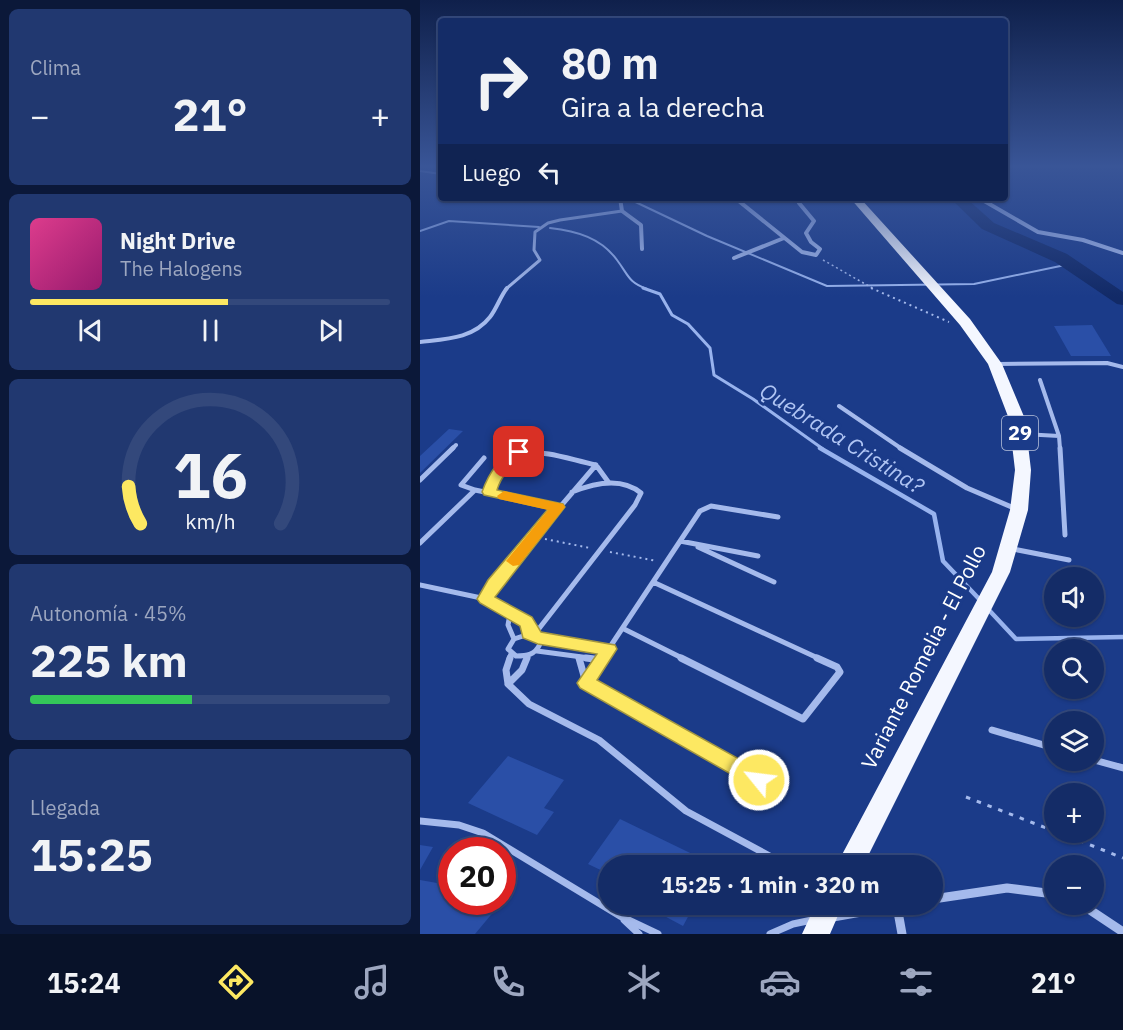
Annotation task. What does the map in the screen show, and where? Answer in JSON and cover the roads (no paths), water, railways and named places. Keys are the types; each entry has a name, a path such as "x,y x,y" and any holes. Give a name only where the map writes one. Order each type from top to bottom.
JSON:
{"highway":[{"name":"Variante Romelia - El Pollo","path":"855,855 986,605 1010,548 1019,510 1023,470 1020,434 1013,405 995,364 964,322 862,210"}],"street":[{"path":"749,210 802,252 816,255 820,251 806,233 814,220 805,210"},
{"path":"999,210 1038,232 1083,240 1123,253"},
{"path":"622,211 641,225 642,249"},
{"path":"734,258 784,238"},
{"path":"943,897 1013,886 1044,892"},
{"path":"823,919 846,915"},
{"path":"902,915 902,934"},
{"path":"1098,915 1123,932"}],"lane":[{"path":"420,342 462,337 486,322 510,284 540,260 534,250 535,232 548,223 622,211"},
{"path":"995,364 1107,363 1123,368"},
{"path":"1040,380 1059,436 1065,535"},
{"path":"839,406 939,473 980,497 1019,510"},
{"path":"1020,434 1059,436"},
{"path":"420,480 456,445"},
{"path":"489,492 493,480 511,456 519,452 596,465 609,483"},
{"path":"484,458 461,485 557,507"},
{"path":"486,599 494,584 557,507 596,465"},
{"path":"534,636 640,498 638,489 609,483 582,487 572,492"},
{"path":"420,543 475,490"},
{"path":"586,683 704,507 778,517"},
{"path":"680,541 774,582"},
{"path":"698,547 758,556"},
{"path":"1010,548 1069,560"},
{"path":"624,628 803,719 840,672 837,666 653,582"},
{"path":"420,585 486,599 526,622 540,644 537,651"},
{"path":"510,614 508,625 514,639"},
{"path":"514,639 534,636 609,649"},
{"path":"514,639 508,649 511,654 506,670 508,684 530,704 599,740 686,811 768,855"},
{"path":"511,654 528,656 537,651 602,660"},
{"path":"508,684 522,670 528,656"},
{"path":"579,657 586,683 759,780"},
{"path":"992,730 1044,745"},
{"path":"1104,762 1123,768"},
{"path":"420,821 459,825 483,833 620,916 658,934"},
{"path":"620,916 639,934"},
{"path":"770,934 794,924 823,919"}],"waterway":[{"path":"651,210 707,236 827,286 974,284 1070,264"},
{"path":"970,210 988,226 1061,258 1123,300"},
{"name":"Quebrada Cristina?","path":"420,231 449,221 539,227"},
{"name":"Quebrada Cristina?","path":"550,228 570,231 604,246 632,281 647,289"},
{"name":"Quebrada Cristina?","path":"643,288 660,294 672,315 688,324 710,348 714,375 753,399 823,449"},
{"name":"Quebrada Cristina?","path":"820,448 934,514 943,561 981,601"},
{"name":"Quebrada Cristina?","path":"988,609 1016,639 1123,637"}]}
